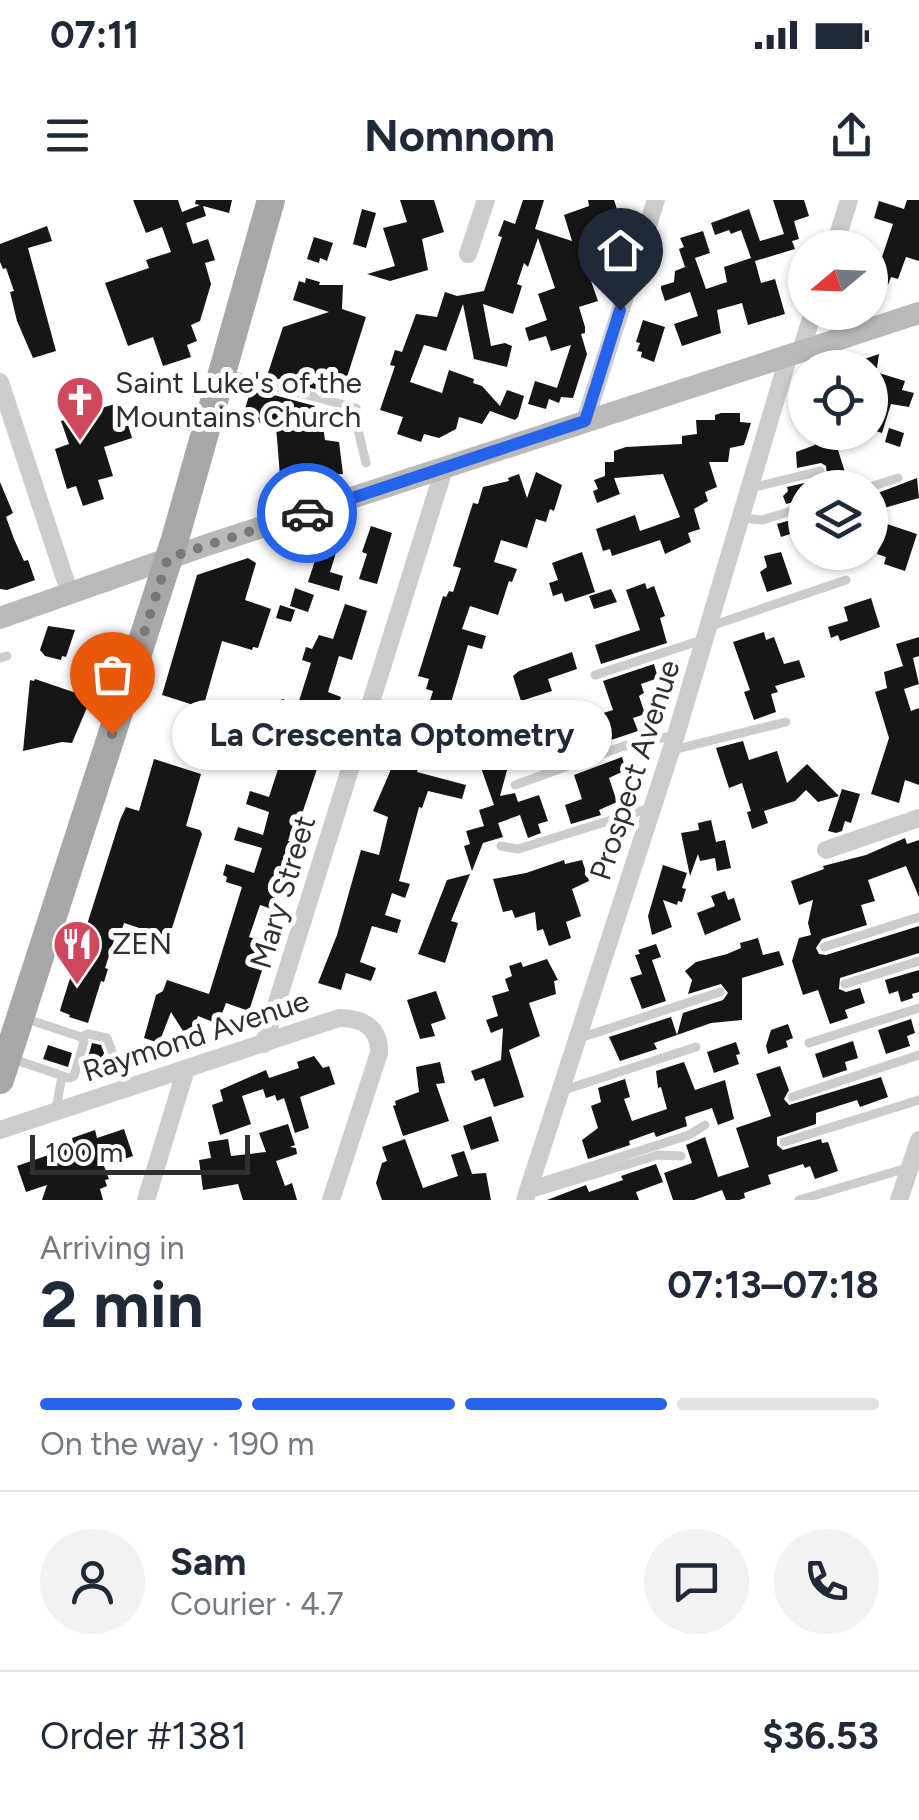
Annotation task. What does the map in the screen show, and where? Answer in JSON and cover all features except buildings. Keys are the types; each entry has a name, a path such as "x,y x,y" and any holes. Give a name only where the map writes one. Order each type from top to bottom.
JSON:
{"main road":[{"path":"4,1069 168,558 271,200"}],"street":[{"path":"468,254 486,200"},
{"path":"585,421 656,200"},
{"path":"840,230 849,200"},
{"path":"804,350 919,312"},
{"path":"0,618 168,558 788,355"},
{"name":"Prospect Avenue","path":"527,1194 653,808 739,518 788,374"},
{"path":"0,385 70,594"},
{"name":"Mary Street","path":"264,1044 444,469"},
{"path":"826,850 919,818"},
{"name":"Raymond Avenue","path":"0,1130 339,1018 350,1018 365,1022 379,1043 376,1065 331,1200"},
{"path":"146,1200 186,1069"},
{"path":"899,1200 919,1140"}],"lane":[{"path":"222,372 356,408 366,463"},
{"path":"888,481 898,478"},
{"path":"749,488 788,479"},
{"path":"739,518 762,520 788,512"},
{"path":"595,675 846,580"},
{"path":"514,785 624,746 673,743 786,722"},
{"path":"501,846 518,849 653,808"},
{"path":"824,947 919,917"},
{"path":"846,984 919,961"},
{"path":"576,1039 720,992"},
{"path":"809,1044 919,1008"},
{"path":"4,1069 74,1076 84,1042 81,1038 20,1017"},
{"path":"81,1038 88,1034 108,1038 126,1089"},
{"path":"559,1091 696,1047"},
{"path":"792,1097 919,1055"},
{"path":"55,1112 62,1076"},
{"path":"784,1142 919,1100"},
{"path":"527,1194 705,1125"},
{"path":"527,1194 658,1155 681,1156"},
{"path":"799,1200 910,1167"}],"way so far":[{"path":"112,734 168,558 307,513"}],"place":[{"name":"Saint Luke's of the Mountains Church","path":"80,442"},
{"name":"La Crescenta Optometry","path":"112,734"},
{"name":"ZEN","path":"77,986"}],"route":[{"path":"307,513 585,421 620,310"}]}
